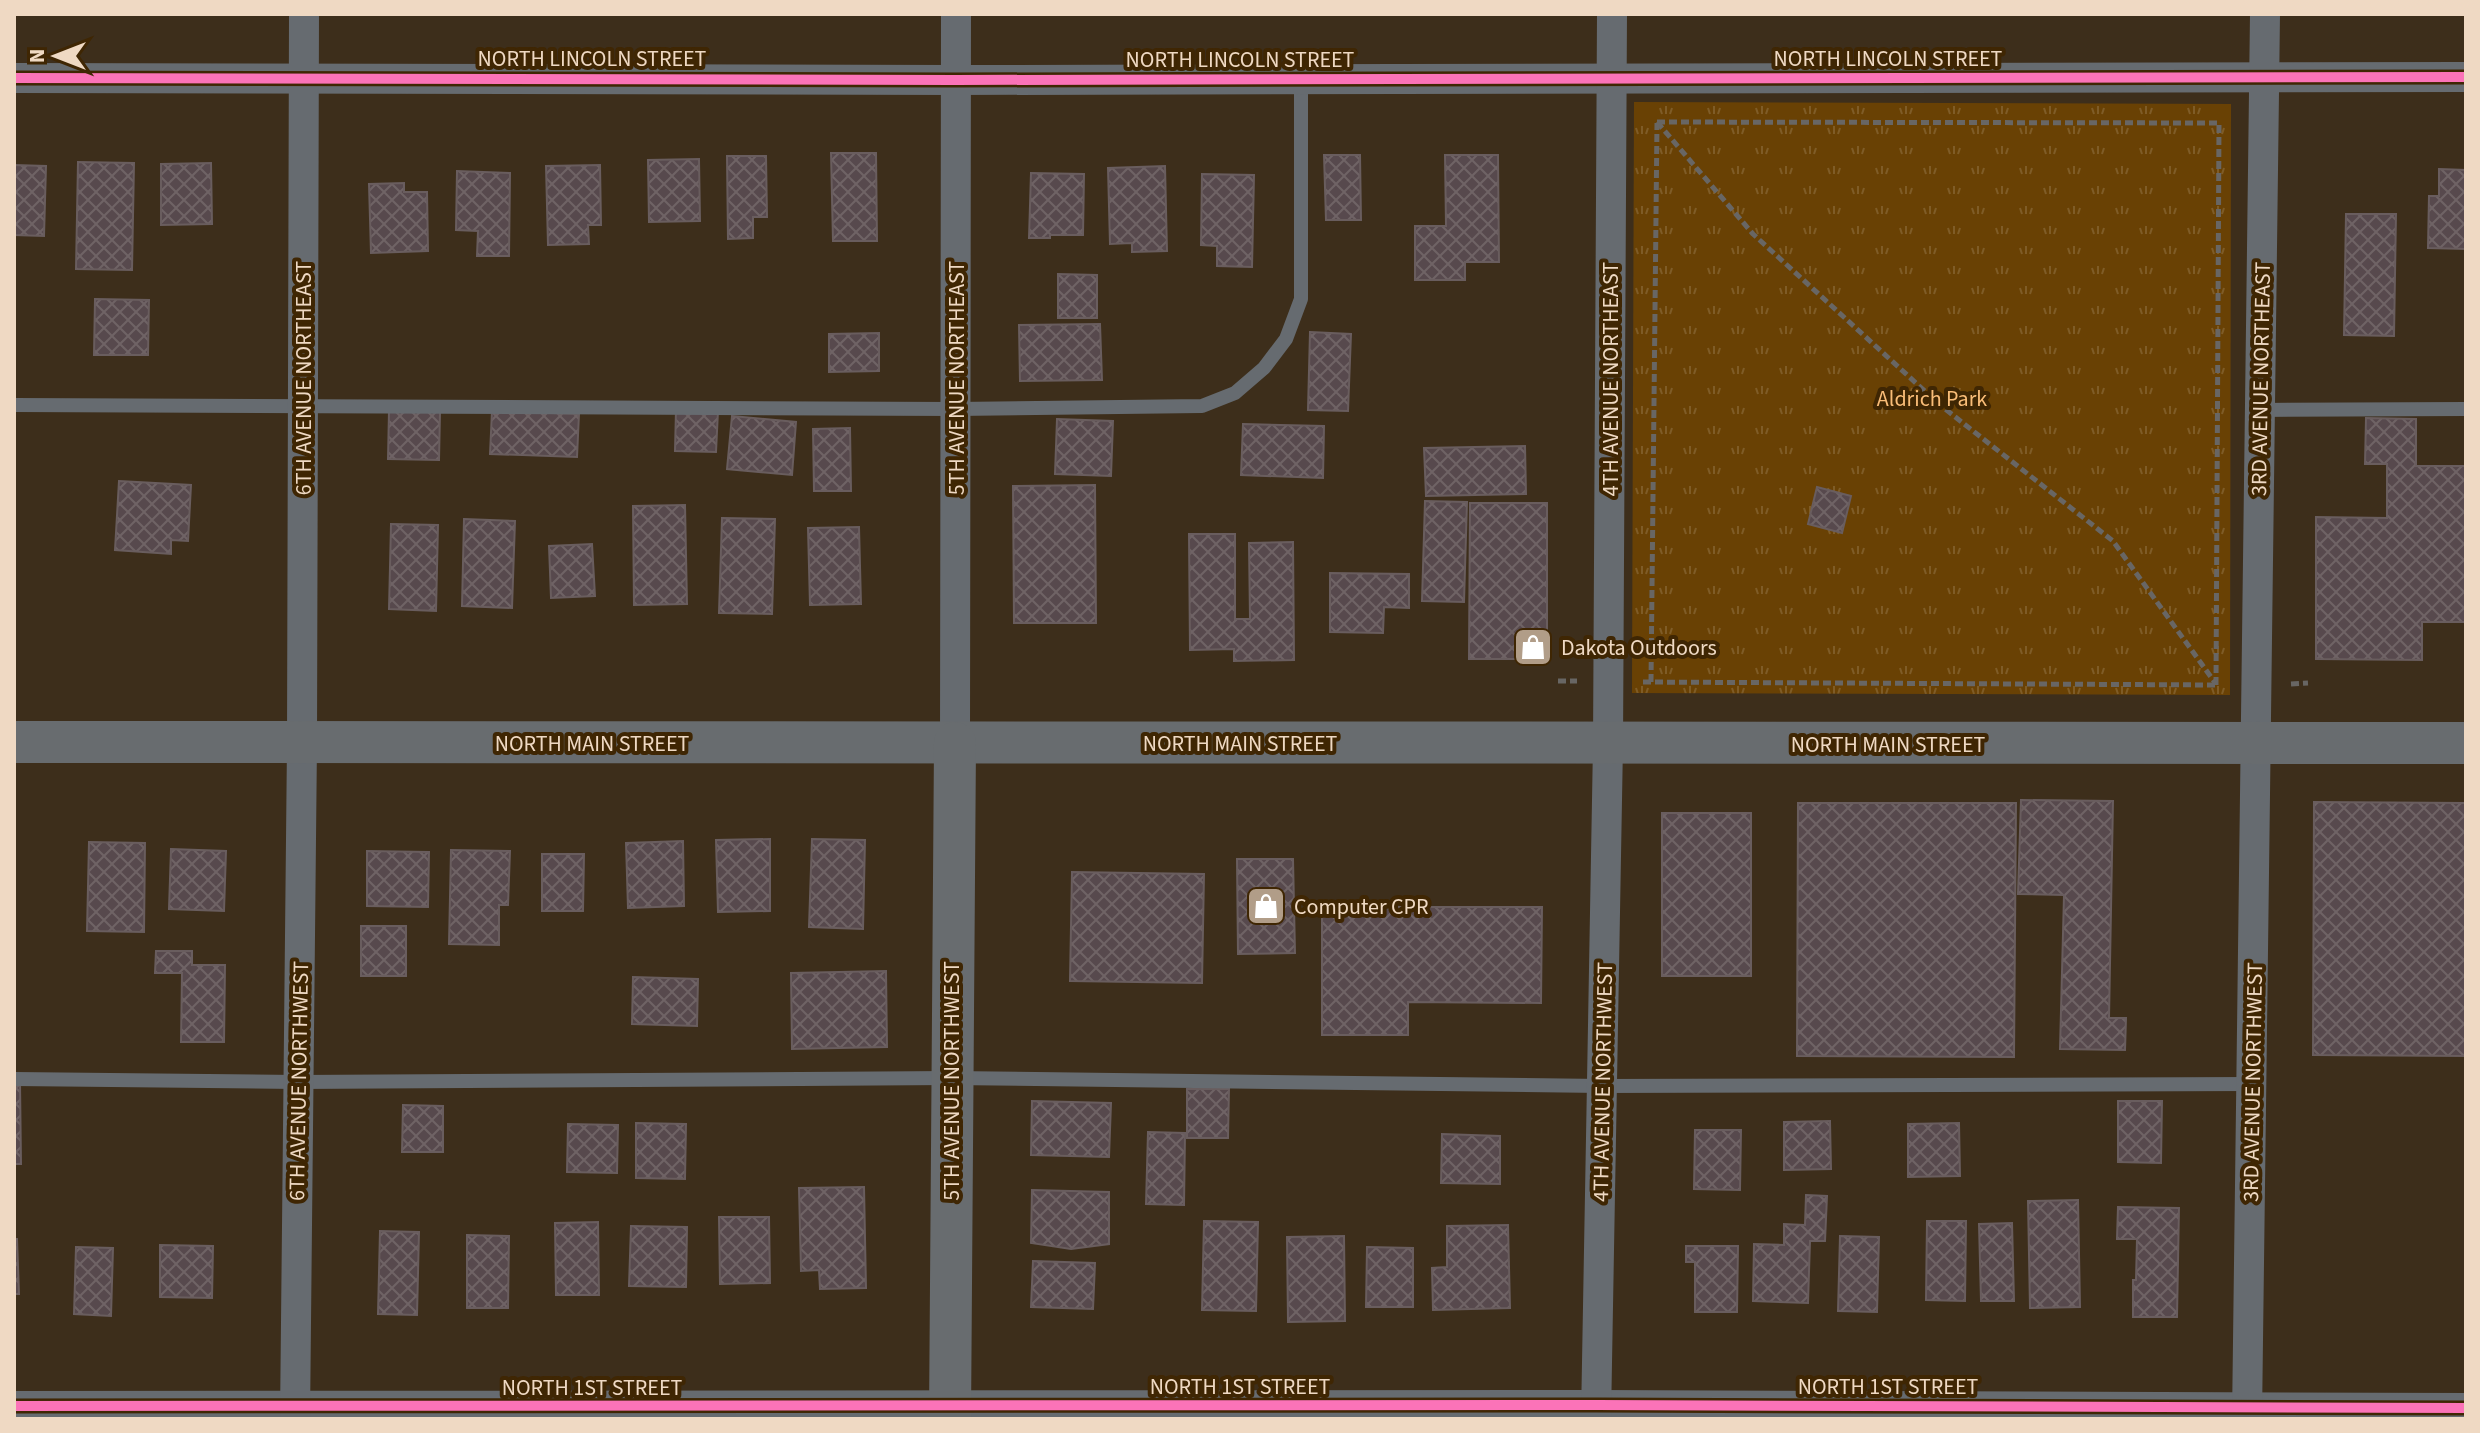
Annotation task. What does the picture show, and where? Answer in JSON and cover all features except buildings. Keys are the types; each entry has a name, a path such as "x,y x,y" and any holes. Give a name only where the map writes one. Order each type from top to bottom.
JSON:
{"street":[{"name":"6TH AVENUE NORTHEAST","path":"302,743 304,14"},
{"name":"5TH AVENUE NORTHEAST","path":"955,743 956,14"},
{"name":"4TH AVENUE NORTHEAST","path":"1608,744 1612,14"},
{"name":"3RD AVENUE NORTHEAST","path":"2256,745 2265,14"},
{"name":"NORTH LINCOLN STREET","path":"14,78 2466,77"},
{"name":"NORTH MAIN STREET","path":"14,742 2466,743"},
{"name":"6TH AVENUE NORTHWEST","path":"295,1413 302,743"},
{"name":"5TH AVENUE NORTHWEST","path":"950,1413 955,743"},
{"name":"4TH AVENUE NORTHWEST","path":"1596,1412 1608,744"},
{"name":"3RD AVENUE NORTHWEST","path":"2247,1414 2256,745"},
{"name":"NORTH 1ST STREET","path":"14,1406 295,1413 2247,1414 2466,1408"}],"lane":[{"path":"14,405 956,409 1202,406 1235,393 1264,368 1286,339 1301,299 1301,79"},
{"path":"2259,410 2466,409"},
{"path":"14,1079 297,1082 951,1078 1602,1086 2252,1084"}],"path":[{"path":"1651,682 1657,122"},
{"path":"1657,122 2219,123 2216,685"},
{"path":"1657,122 1764,244 1940,405 2113,541 2216,685"},
{"path":"1558,681 2308,683"}],"green space":[{"name":"Aldrich Park","path":"1634,102 2231,104 2230,695 1632,693"}],"cycle path":[{"path":"14,78 2466,77"},
{"path":"14,1406 2466,1408"}],"place":[{"name":"Dakota Outdoors","path":"1533,647"},
{"name":"Computer CPR","path":"1266,906"}]}
